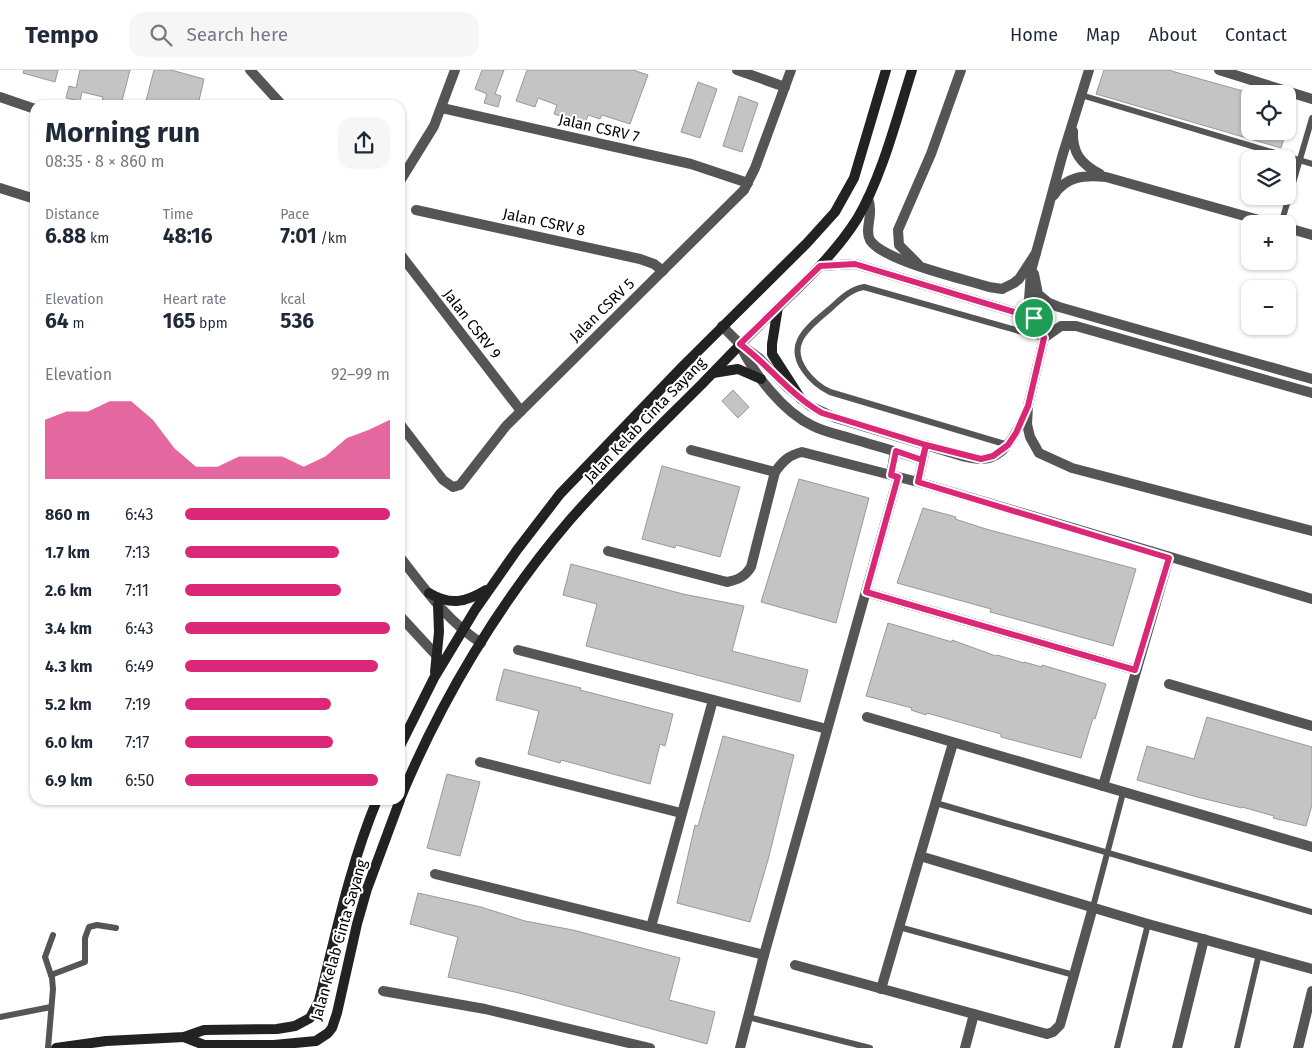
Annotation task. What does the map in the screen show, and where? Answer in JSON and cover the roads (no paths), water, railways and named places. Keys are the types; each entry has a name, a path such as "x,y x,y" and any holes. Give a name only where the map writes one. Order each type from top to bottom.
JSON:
{"main road":[{"name":"Jalan Kelab Cinta Sayang","path":"405,736 434,678 462,630 491,587 560,494 722,326 807,243 835,212 848,191 855,173 886,70"},
{"name":"Jalan Kelab Cinta Sayang","path":"405,789 437,720 481,643 514,593 568,523 595,492 740,344 820,266 844,237 868,198 912,70"},
{"path":"778,308 772,354 801,399"},
{"path":"713,372 738,369 760,379"},
{"path":"429,593 444,600 457,601 472,598 491,587"},
{"path":"434,678 439,623 438,605"},
{"name":"Jalan Kelab Cinta Sayang","path":"56,1048 106,1042 184,1037 204,1030 277,1029 295,1026 310,1018 319,1001 348,882 375,805"},
{"name":"Jalan Kelab Cinta Sayang","path":"184,1037 204,1045 274,1045 316,1041 328,1033 332,1028 337,1013 367,889 398,805"}],"street":[{"path":"250,70 277,100"},
{"path":"405,173 424,144 442,108 455,70"},
{"path":"738,70 785,87"},
{"name":"Jalan CSRV 5","path":"405,431 443,480 448,485 457,487 496,438 521,411 736,198 748,183 791,70"},
{"path":"919,266 899,245 898,230 931,154 961,70"},
{"path":"1219,70 1312,99"},
{"path":"1090,71 1050,200 1028,289 1034,318 1044,338 1028,406 1027,424 1034,446 1039,453 1058,463 1312,531"},
{"path":"0,97 30,107"},
{"name":"Jalan CSRV 7","path":"442,108 692,164 748,183"},
{"path":"1074,120 1073,140 1077,155 1087,167 1106,177"},
{"path":"1050,200 1062,185 1073,178 1088,175 1106,177 1241,215"},
{"path":"0,188 30,197"},
{"path":"868,198 870,210 868,233 870,240 887,254 919,266 989,288 1002,289 1019,279 1036,252"},
{"name":"Jalan CSRV 8","path":"416,210 640,259 654,264 662,271"},
{"path":"1296,230 1312,235"},
{"path":"1036,252 1034,271 1036,288 1042,298 1050,303 1312,379"},
{"name":"Jalan CSRV 9","path":"405,260 521,411"},
{"path":"820,266 855,264 1034,318"},
{"path":"722,326 740,344 759,358 771,373 801,399 816,409 836,418 926,445 981,459 993,456 1008,445 1016,433 1028,406"},
{"path":"1044,338 1061,326 1076,326 1312,393"},
{"path":"740,344 749,364 760,379 794,414 813,427 922,460"},
{"path":"918,482 926,445"},
{"path":"690,450 775,472"},
{"path":"740,1048 764,955 866,592 895,476 896,451"},
{"path":"608,552 727,582 738,580 751,567 775,472 784,460 792,454 802,452 918,482 1312,599"},
{"path":"1103,786 1135,670 1169,558"},
{"path":"405,563 438,605 462,630 481,643"},
{"path":"866,592 1135,670"},
{"path":"405,621 437,656"},
{"path":"518,650 827,728"},
{"path":"1169,684 1312,726"},
{"path":"651,927 681,813 714,700"},
{"path":"867,718 1312,847"},
{"path":"881,989 954,743"},
{"path":"480,762 681,813"},
{"path":"920,856 1148,924 1312,969"},
{"path":"435,874 764,955"},
{"path":"795,966 1039,1033 1053,1032 1060,1025 1093,907"},
{"path":"1177,1048 1204,939"},
{"path":"383,991 485,1009 650,1048"},
{"path":"1298,1048 1312,991"},
{"path":"966,1048 974,1014"}],"lane":[{"path":"1081,96 1312,164"},
{"path":"1284,215 1312,118"},
{"path":"1008,445 830,392 818,386 804,370 799,356 799,343 806,332 822,315 852,290 864,287 1044,338"},
{"path":"1093,907 1122,792"},
{"path":"936,803 1312,912"},
{"path":"1117,1048 1148,924"},
{"path":"51,975 85,962 85,938 89,928 97,925 116,928"},
{"path":"899,926 1074,975"},
{"path":"48,1048 53,989 45,957 53,935"},
{"path":"1236,1048 1259,954"},
{"path":"0,1017 51,1007"},
{"path":"748,1017 870,1048"}]}
